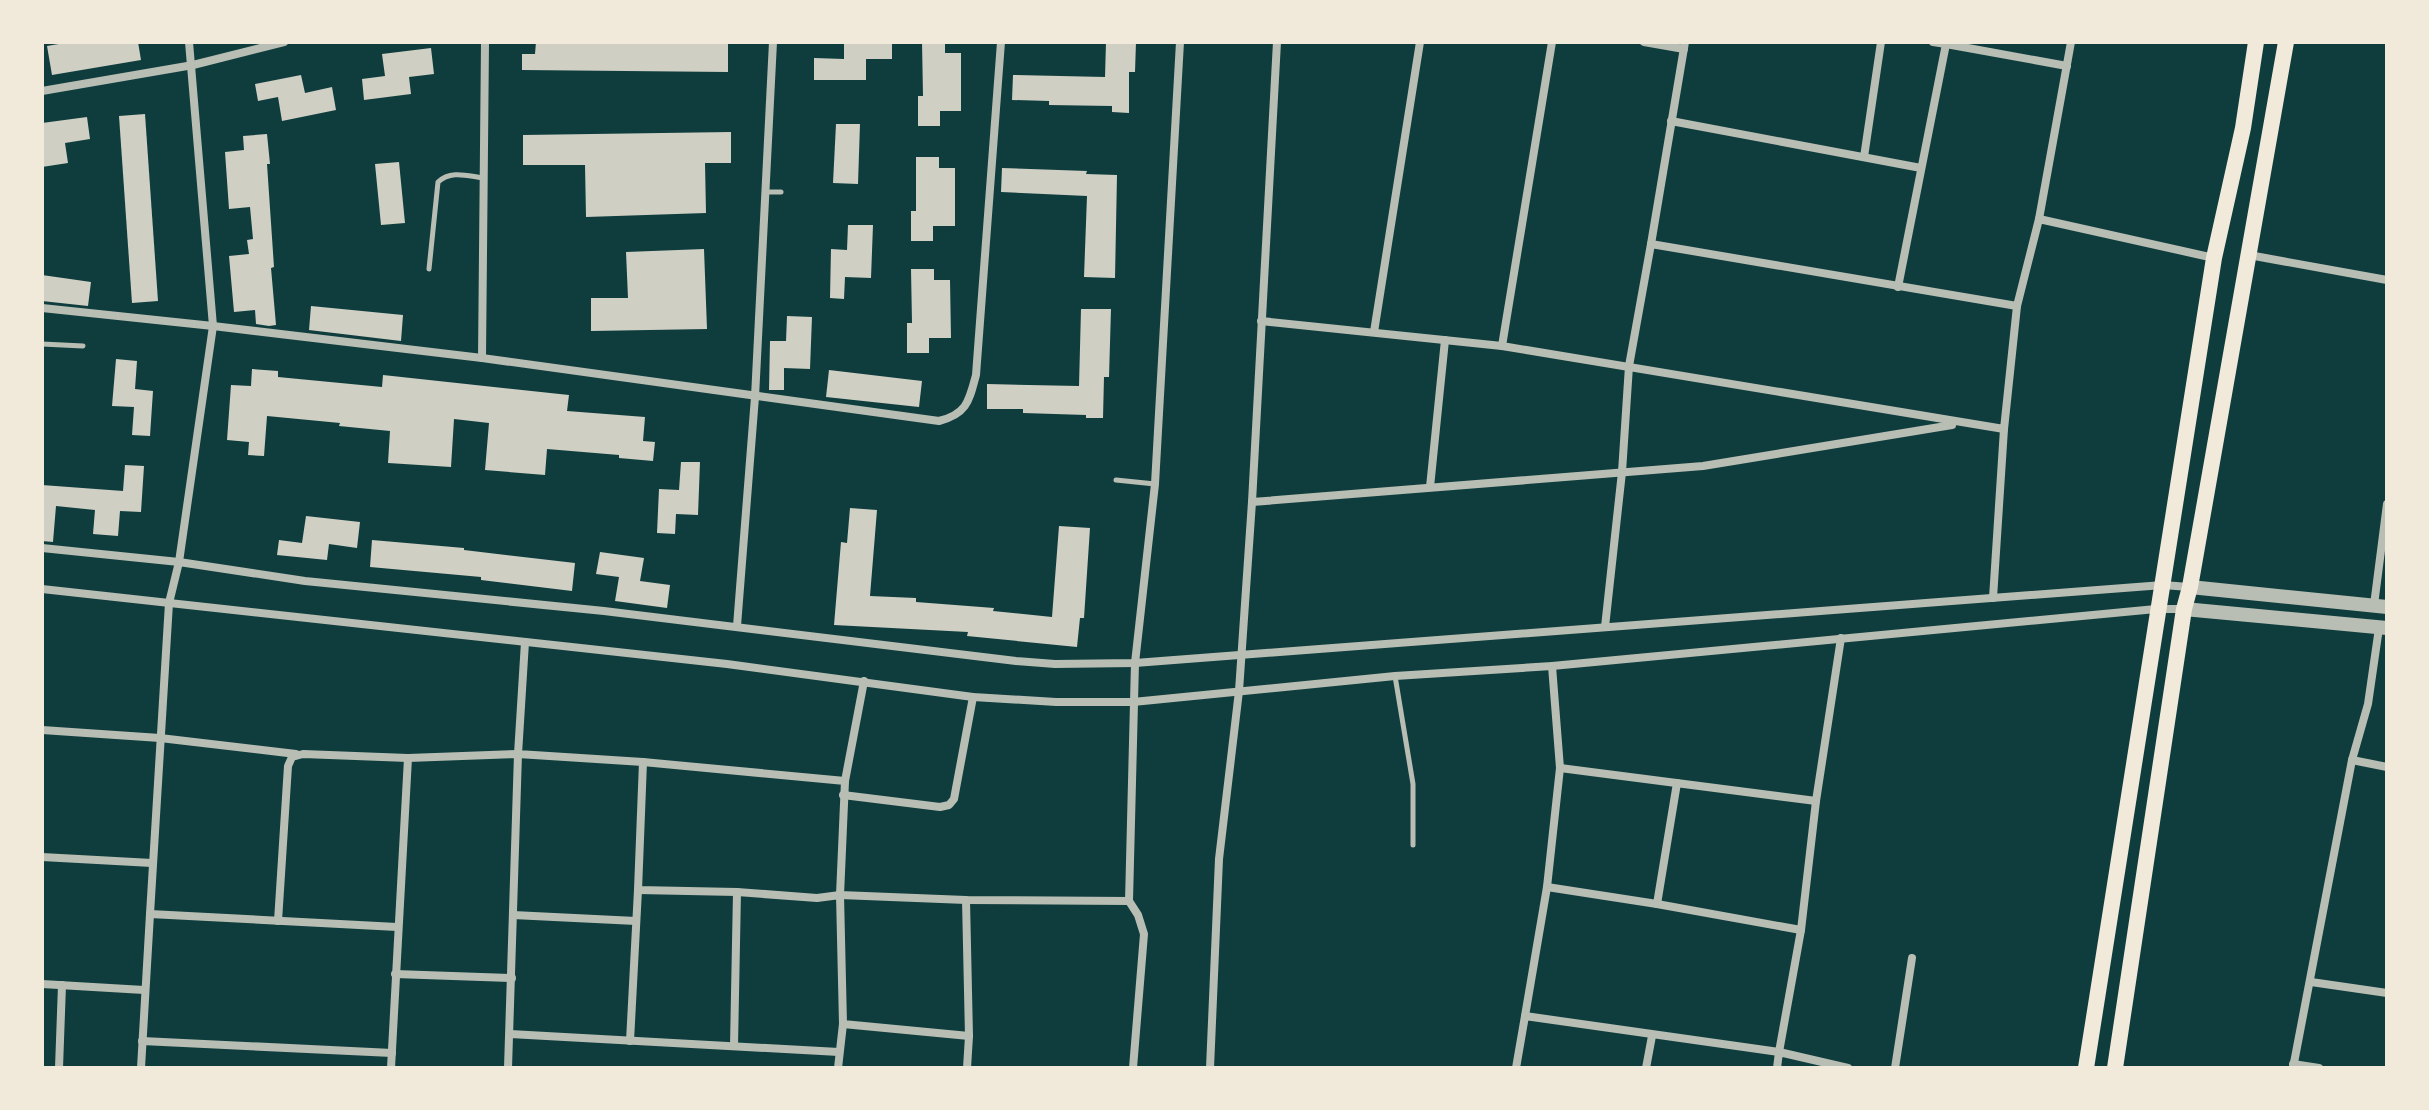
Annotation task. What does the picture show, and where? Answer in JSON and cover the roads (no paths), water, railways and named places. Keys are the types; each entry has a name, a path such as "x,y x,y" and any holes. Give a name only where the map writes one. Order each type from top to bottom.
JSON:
{"main road":[{"path":"2086,1068 2156,609 2163,585 2214,258 2243,128 2256,42"},
{"path":"2115,1068 2184,609 2286,42"}],"street":[{"path":"141,1068 169,603 179,562 213,326 189,42"},
{"path":"42,91 193,65 284,42"},
{"path":"482,358 485,42"},
{"path":"737,626 755,397 773,42"},
{"path":"42,308 482,358 939,421 956,417 970,400 976,375 1001,42"},
{"path":"1133,1068 1144,934 1138,915 1129,901 1133,702 1155,484 1180,42"},
{"path":"1210,1068 1219,859 1239,691 1252,502 1277,42"},
{"path":"1374,332 1420,42"},
{"path":"1502,346 1552,42"},
{"path":"1605,627 1622,472 1629,366 1685,46 1644,42"},
{"path":"1864,157 1881,42"},
{"path":"1933,42 2067,66"},
{"path":"1993,598 2004,429 2017,306 2039,219 2071,42"},
{"path":"1898,287 1946,44"},
{"path":"1671,121 1921,168"},
{"path":"2039,219 2214,258"},
{"path":"1651,244 2017,306"},
{"path":"2249,255 2387,280"},
{"path":"1261,321 1502,346 2004,429"},
{"path":"1430,487 1445,340"},
{"path":"1252,502 1703,466 1961,423"},
{"path":"42,548 179,562 305,581 737,626 1016,661 1135,663 2163,585 2380,606 2387,504"},
{"path":"42,589 864,681 973,697 1056,702 1133,702 2156,609 2383,628 2368,704 2352,760 2293,1066 2319,1068"},
{"path":"1777,1068 1801,930 1816,801 1841,638"},
{"path":"508,1068 518,754 525,642"},
{"path":"1516,1068 1547,887 1560,768 1552,666"},
{"path":"838,1068 843,1024 840,895 843,795 864,681"},
{"path":"843,795 940,807 949,805 954,799 973,697"},
{"path":"42,730 160,738 303,754 408,758 518,754 845,781"},
{"path":"278,921 288,766 292,757 303,754"},
{"path":"391,1068 408,758"},
{"path":"2352,760 2387,767"},
{"path":"630,1041 643,762"},
{"path":"1560,768 1816,801"},
{"path":"1657,904 1677,783"},
{"path":"42,857 152,863"},
{"path":"1547,887 1801,930"},
{"path":"638,890 737,892 817,898 840,895 1129,901"},
{"path":"734,1046 737,892"},
{"path":"966,900 967,1068"},
{"path":"150,914 397,927"},
{"path":"513,915 636,921"},
{"path":"1895,1068 1912,958"},
{"path":"395,974 512,978"},
{"path":"2311,982 2387,993"},
{"path":"42,984 144,990"},
{"path":"59,1068 62,985"},
{"path":"1525,1016 1779,1052 1848,1068"},
{"path":"843,1024 969,1036"},
{"path":"510,1034 839,1052"},
{"path":"1646,1068 1652,1036"},
{"path":"142,1041 392,1053"}],"lane":[{"path":"429,269 438,182 444,176 453,174 484,178"},
{"path":"765,192 781,192"},
{"path":"42,344 83,346"},
{"path":"1116,480 1155,484"},
{"path":"1395,676 1413,784 1413,845"}]}
